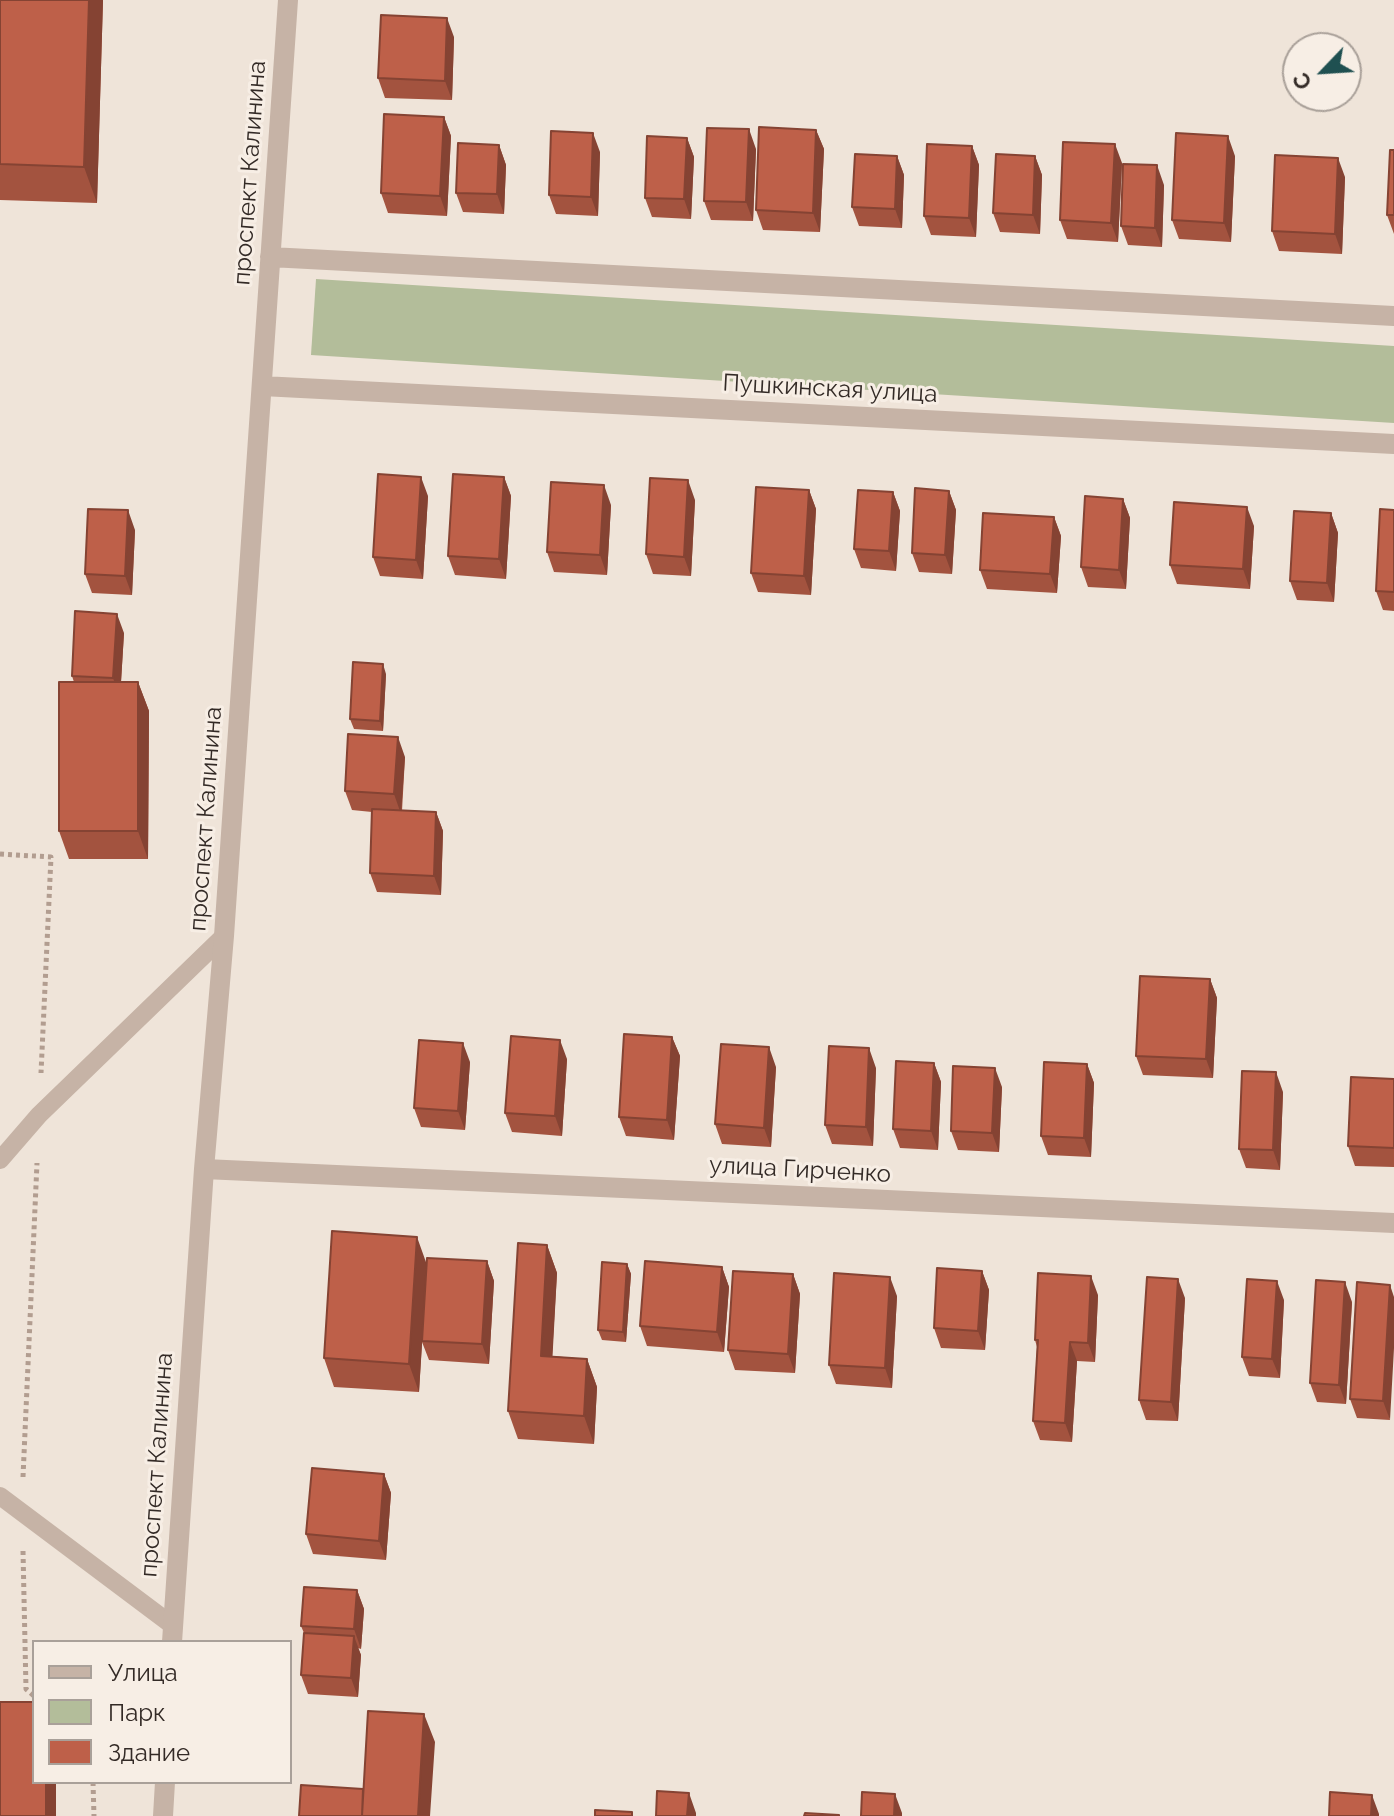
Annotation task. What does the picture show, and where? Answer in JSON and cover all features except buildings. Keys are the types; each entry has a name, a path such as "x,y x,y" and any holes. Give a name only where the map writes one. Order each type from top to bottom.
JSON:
{"street":[{"name":"проспект Калинина","path":"172,1634 204,1169 224,936 288,0"},
{"path":"270,257 1394,316"},
{"name":"Пушкинская улица","path":"262,386 1394,444"},
{"name":"улица Гирченко","path":"204,1169 1394,1223"},
{"path":"163,1816 165,1784"}],"lane":[{"path":"0,1160 39,1115 224,936"},
{"path":"0,1496 172,1634"}],"path":[{"path":"0,854 51,857 22,1512 26,1689 32,1694"},
{"path":"93,1784 94,1816"}],"green space":[{"path":"316,279 1394,346 1394,423 311,355"}]}
